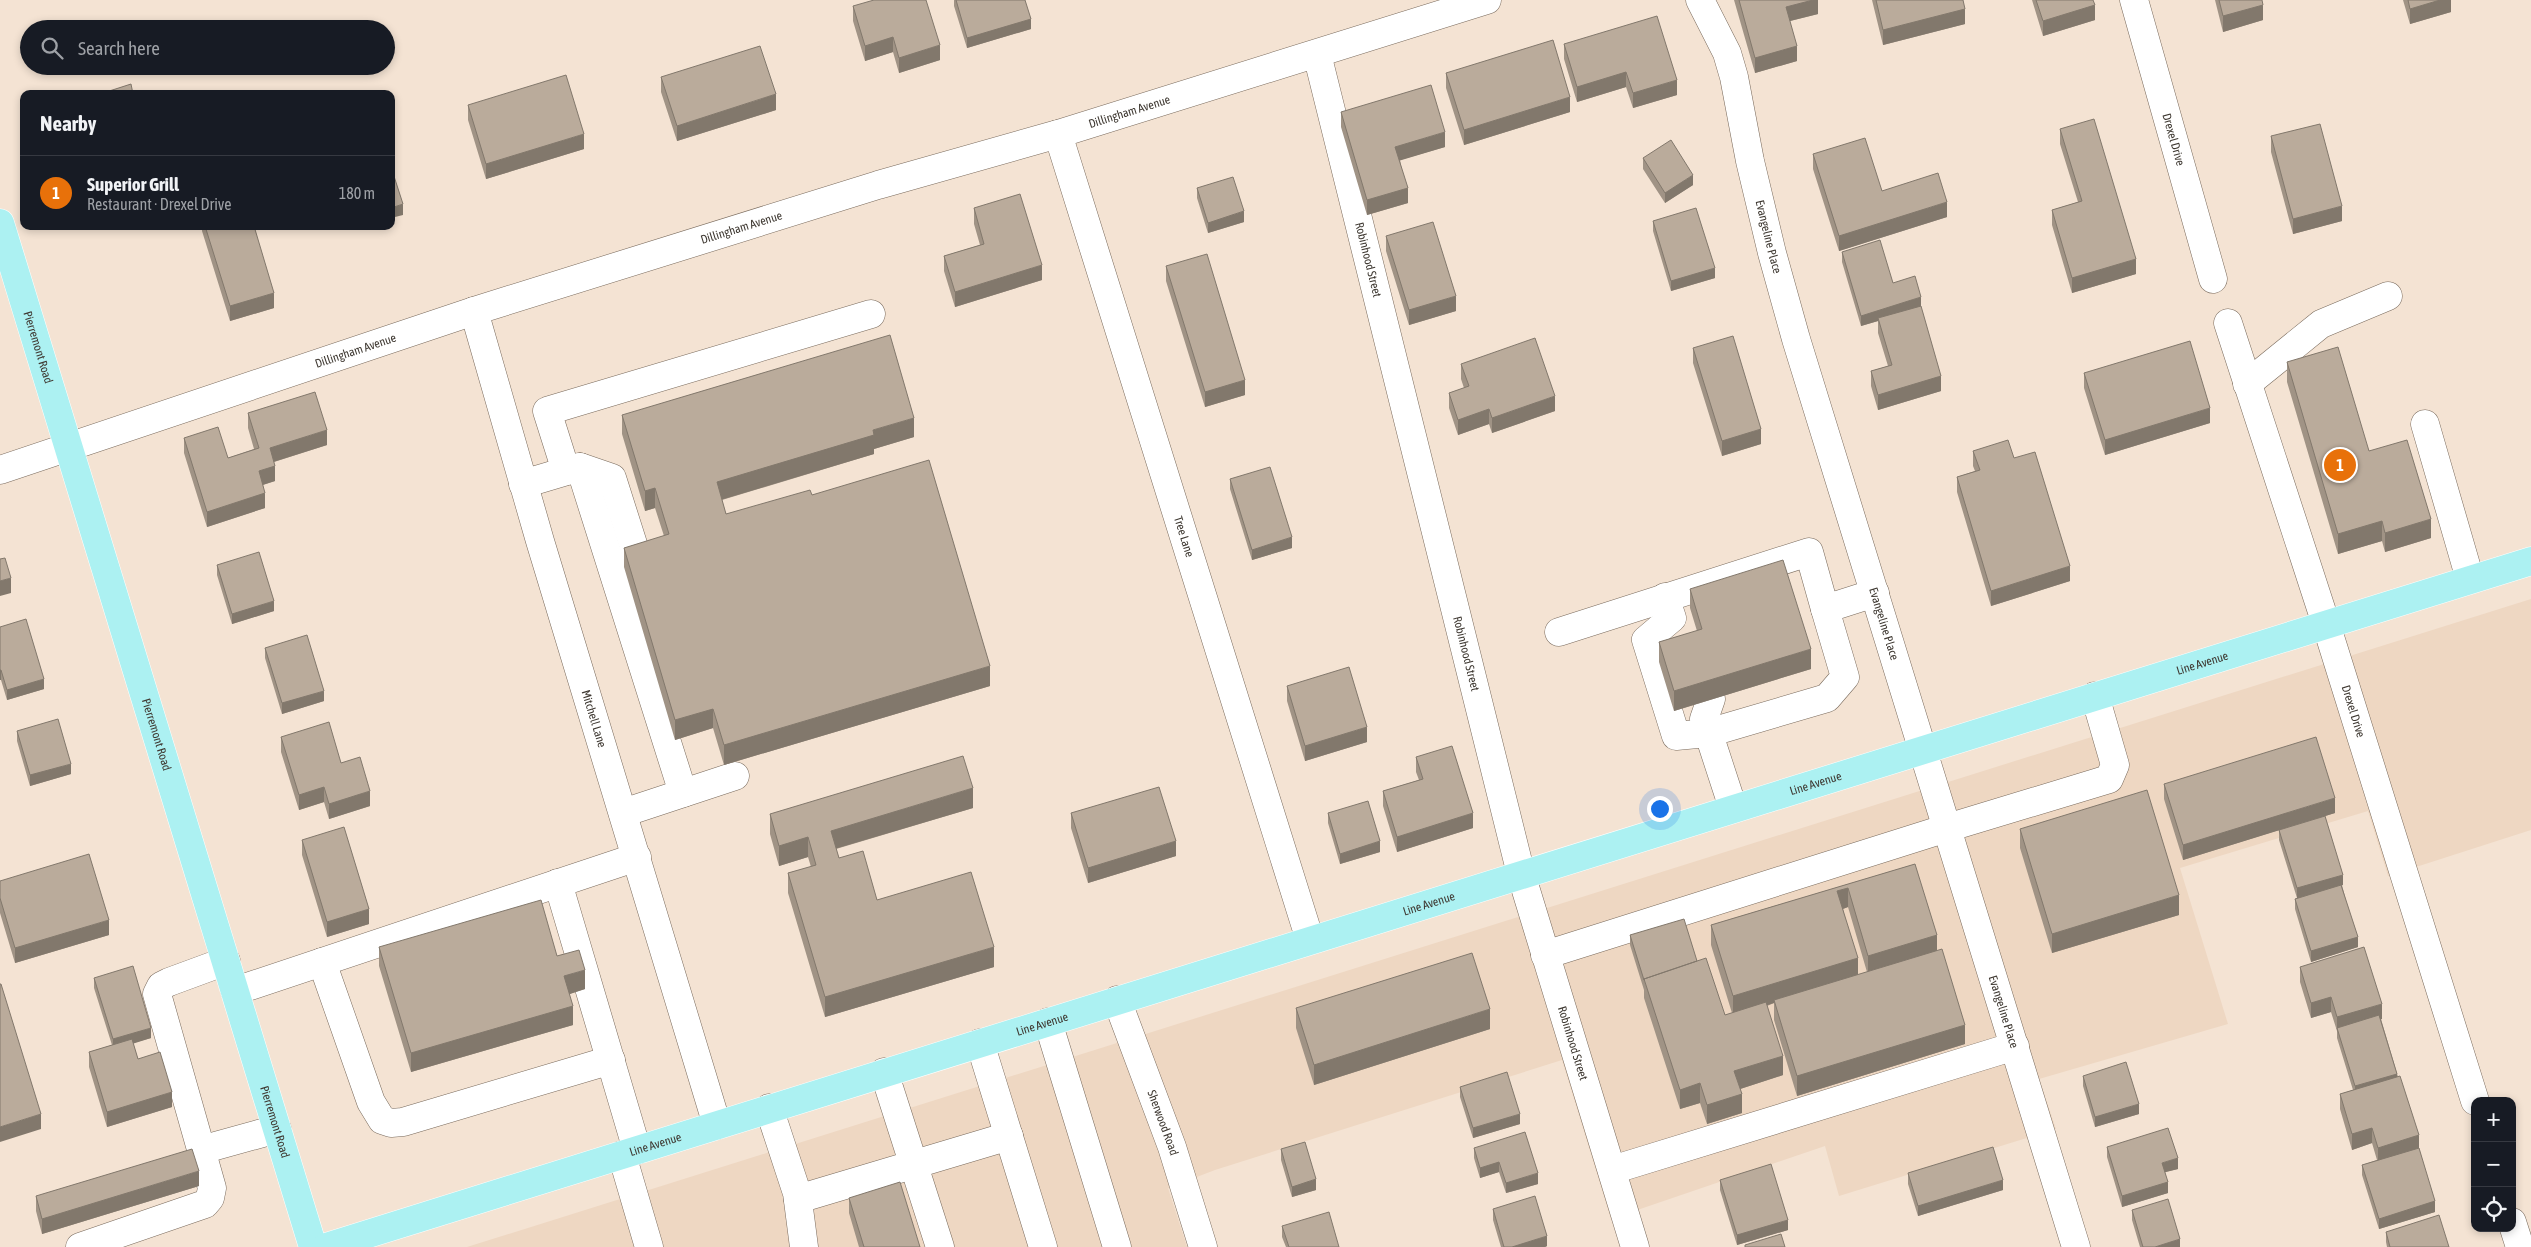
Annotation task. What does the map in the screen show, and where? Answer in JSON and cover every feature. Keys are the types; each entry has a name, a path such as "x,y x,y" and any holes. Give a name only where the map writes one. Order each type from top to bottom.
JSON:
{"main road":[{"name":"Pierremont Road","path":"0,223 313,1247"},
{"name":"Line Avenue","path":"326,1247 2531,560"}],"street":[{"name":"Dillingham Avenue","path":"0,470 474,312 878,185 1058,134 1487,0"},
{"name":"Evangeline Place","path":"1700,0 1727,54 1734,78 1750,161 1772,253 2076,1247"},
{"name":"Drexel Drive","path":"2134,0 2213,279"},
{"name":"Robinhood Street","path":"1317,54 1521,874 1635,1247"},
{"name":"Tree Lane","path":"1058,134 1310,940"},
{"path":"2247,384 2321,324 2388,296"},
{"name":"Mitchell Lane","path":"474,312 716,1125"},
{"path":"506,423 871,314"},
{"name":"Drexel Drive","path":"2228,323 2326,624 2474,1097"},
{"path":"547,411 627,596 683,793"},
{"path":"2425,424 2470,579"},
{"path":"524,484 573,469 612,478 639,563"},
{"path":"1809,552 1825,609 1845,677 1827,698 1701,712 1676,736 1646,640 1674,631 1809,552"},
{"path":"1825,609 1875,594"},
{"path":"1558,632 1674,631"},
{"path":"1546,955 1947,828 2109,779 2115,764 2095,696"},
{"path":"1701,712 1733,808"},
{"path":"623,813 735,776"},
{"path":"235,990 636,857"},
{"path":"558,883 610,1060 649,1247"},
{"path":"80,1247 205,1204 210,1198 212,1188 157,994 161,986 169,982 226,961"},
{"path":"322,962 372,1102 382,1120 391,1123 403,1122 610,1060"},
{"name":"Sherwood Road","path":"1117,1000 1172,1147 1203,1247"},
{"path":"1048,1022 1117,1247"},
{"path":"980,1043 1043,1247"},
{"path":"1612,1170 2015,1046"},
{"path":"884,1072 940,1247"},
{"path":"769,1108 798,1199 804,1247"},
{"path":"201,1150 277,1129"},
{"path":"798,1199 1009,1136"},
{"path":"2515,1232 2520,1247"}],"shaded area":[{"path":"2531,599 2531,830 2388,876 2368,811 2180,868 2228,1024 2039,1079 2056,1129 1839,1196 1825,1146 1611,1219 1562,1060 1215,1170 1168,1188 1187,1247 467,1247"}],"building":[{"path":"874,0 926,0 940,45 899,58 893,37 865,46 853,6"},
{"path":"956,0 1025,0 1031,19 967,38"},
{"path":"1739,0 1813,0 1786,7 1797,46 1755,58"},
{"path":"1876,0 1963,0 1965,9 1883,30"},
{"path":"2036,0 2093,0 2095,5 2043,21"},
{"path":"2219,0 2262,0 2263,5 2223,16"},
{"path":"2408,0 2440,0 2410,9"},
{"path":"1657,16 1677,80 1633,93 1626,72 1577,87 1564,44"},
{"path":"1553,40 1570,97 1464,130 1446,73"},
{"path":"760,46 776,94 677,126 661,77"},
{"path":"566,75 584,134 486,164 468,105"},
{"path":"131,84 132,90 112,90"},
{"path":"1431,85 1445,132 1395,147 1408,188 1367,200 1341,112"},
{"path":"2094,119 2136,259 2072,278 2052,210 2082,201 2060,129"},
{"path":"2320,124 2342,206 2293,219 2271,136"},
{"path":"1865,138 1882,191 1938,173 1947,202 1839,236 1813,154"},
{"path":"1671,140 1693,175 1665,193 1643,158"},
{"path":"1233,177 1244,211 1208,223 1197,188"},
{"path":"395,179 403,204 395,207"},
{"path":"1020,194 1042,265 955,292 944,256 984,244 974,208"},
{"path":"1696,208 1715,268 1671,281 1653,221"},
{"path":"1433,222 1456,296 1409,310 1386,236"},
{"path":"206,230 255,230 274,293 230,306"},
{"path":"1880,240 1893,283 1915,276 1921,297 1861,316 1842,252"},
{"path":"1207,254 1245,380 1205,392 1166,266"},
{"path":"1921,306 1941,376 1878,395 1871,371 1892,365 1878,318"},
{"path":"890,335 914,418 873,430 874,435 717,482 726,514 810,490 812,495 929,460 990,666 724,745 713,709 675,720 624,548 669,534 655,488 645,491 622,415"},
{"path":"1733,336 1761,429 1722,441 1693,348"},
{"path":"1535,338 1555,396 1492,418 1489,409 1458,420 1449,393 1469,386 1461,364"},
{"path":"2190,341 2210,408 2105,440 2084,373"},
{"path":"2338,347 2369,451 2407,440 2431,519 2385,533 2382,521 2338,534 2287,362"},
{"path":"315,392 327,430 270,448 275,466 259,471 265,493 207,512 184,438 218,427 228,458 259,448 248,413"},
{"path":"2008,440 2014,458 2035,452 2070,566 1991,591 1957,477 1980,470 1973,451"},
{"path":"1270,467 1292,537 1252,550 1230,479"},
{"path":"259,552 274,601 232,614 217,565"},
{"path":"5,558 11,578 0,581 0,559"},
{"path":"1783,560 1811,649 1674,691 1659,642 1702,629 1690,589"},
{"path":"26,619 44,679 7,690 0,670 0,627"},
{"path":"307,635 324,691 282,703 265,648"},
{"path":"1349,667 1367,727 1305,746 1287,686"},
{"path":"58,719 71,764 30,775 17,731"},
{"path":"329,722 341,763 360,757 370,791 329,804 324,787 299,795 281,737"},
{"path":"2316,737 2335,798 2183,845 2164,784"},
{"path":"1452,746 1473,813 1397,837 1383,791 1423,779 1416,757"},
{"path":"963,756 973,788 831,831 839,858 863,851 877,900 971,872 994,947 825,997 788,873 816,865 808,837 779,846 770,814"},
{"path":"1159,787 1176,841 1088,868 1071,813"},
{"path":"2147,790 2179,895 2052,934 2020,829"},
{"path":"1368,801 1380,841 1340,854 1328,813"},
{"path":"2325,816 2343,875 2297,888 2279,830"},
{"path":"344,827 369,909 327,922 302,840"},
{"path":"89,854 109,920 15,948 0,898 0,881"},
{"path":"1915,864 1937,935 1868,956 1848,888 1837,891 1858,958 1733,996 1711,925"},
{"path":"2341,885 2358,937 2311,951 2295,899"},
{"path":"541,900 557,956 579,950 585,970 564,976 573,1006 411,1053 379,947"},
{"path":"1684,919 1697,961 1644,980 1630,935"},
{"path":"2364,947 2382,1004 2337,1017 2331,997 2311,1003 2300,967"},
{"path":"1942,949 1965,1025 1797,1076 1774,1000"},
{"path":"1472,953 1490,1009 1314,1065 1296,1008"},
{"path":"1706,958 1725,1015 1766,1002 1783,1056 1734,1071 1742,1094 1707,1105 1700,1083 1680,1090 1644,979"},
{"path":"133,966 151,1028 113,1039 94,978"},
{"path":"0,984 41,1114 0,1127"},
{"path":"2379,1015 2397,1074 2355,1086 2337,1028"},
{"path":"132,1039 138,1059 160,1052 172,1092 107,1112 89,1052"},
{"path":"2126,1062 2139,1104 2095,1117 2083,1076"},
{"path":"1507,1072 1520,1114 1473,1128 1460,1087"},
{"path":"2400,1076 2419,1135 2378,1148 2372,1128 2352,1134 2340,1094"},
{"path":"2168,1128 2178,1158 2162,1163 2168,1182 2122,1196 2107,1147"},
{"path":"1525,1132 1538,1173 1506,1183 1499,1162 1480,1168 1474,1148"},
{"path":"1305,1142 1316,1179 1292,1187 1281,1149"},
{"path":"1993,1147 2003,1180 1918,1206 1908,1173"},
{"path":"2419,1148 2435,1201 2379,1219 2362,1165"},
{"path":"192,1149 199,1171 42,1219 36,1196"},
{"path":"1771,1164 1788,1220 1737,1235 1720,1180"},
{"path":"900,1182 920,1247 864,1247 849,1198"},
{"path":"1535,1196 1547,1236 1512,1247 1504,1247 1493,1209"},
{"path":"2168,1199 2180,1239 2155,1247 2143,1247 2132,1210"},
{"path":"1329,1212 1339,1247 1289,1247 1282,1226"},
{"path":"2439,1215 2449,1247 2390,1247 2386,1232"},
{"path":"1781,1234 1785,1247 1745,1247 1745,1245"}],"place":[{"name":"Superior Grill","path":"2340,465"}]}
